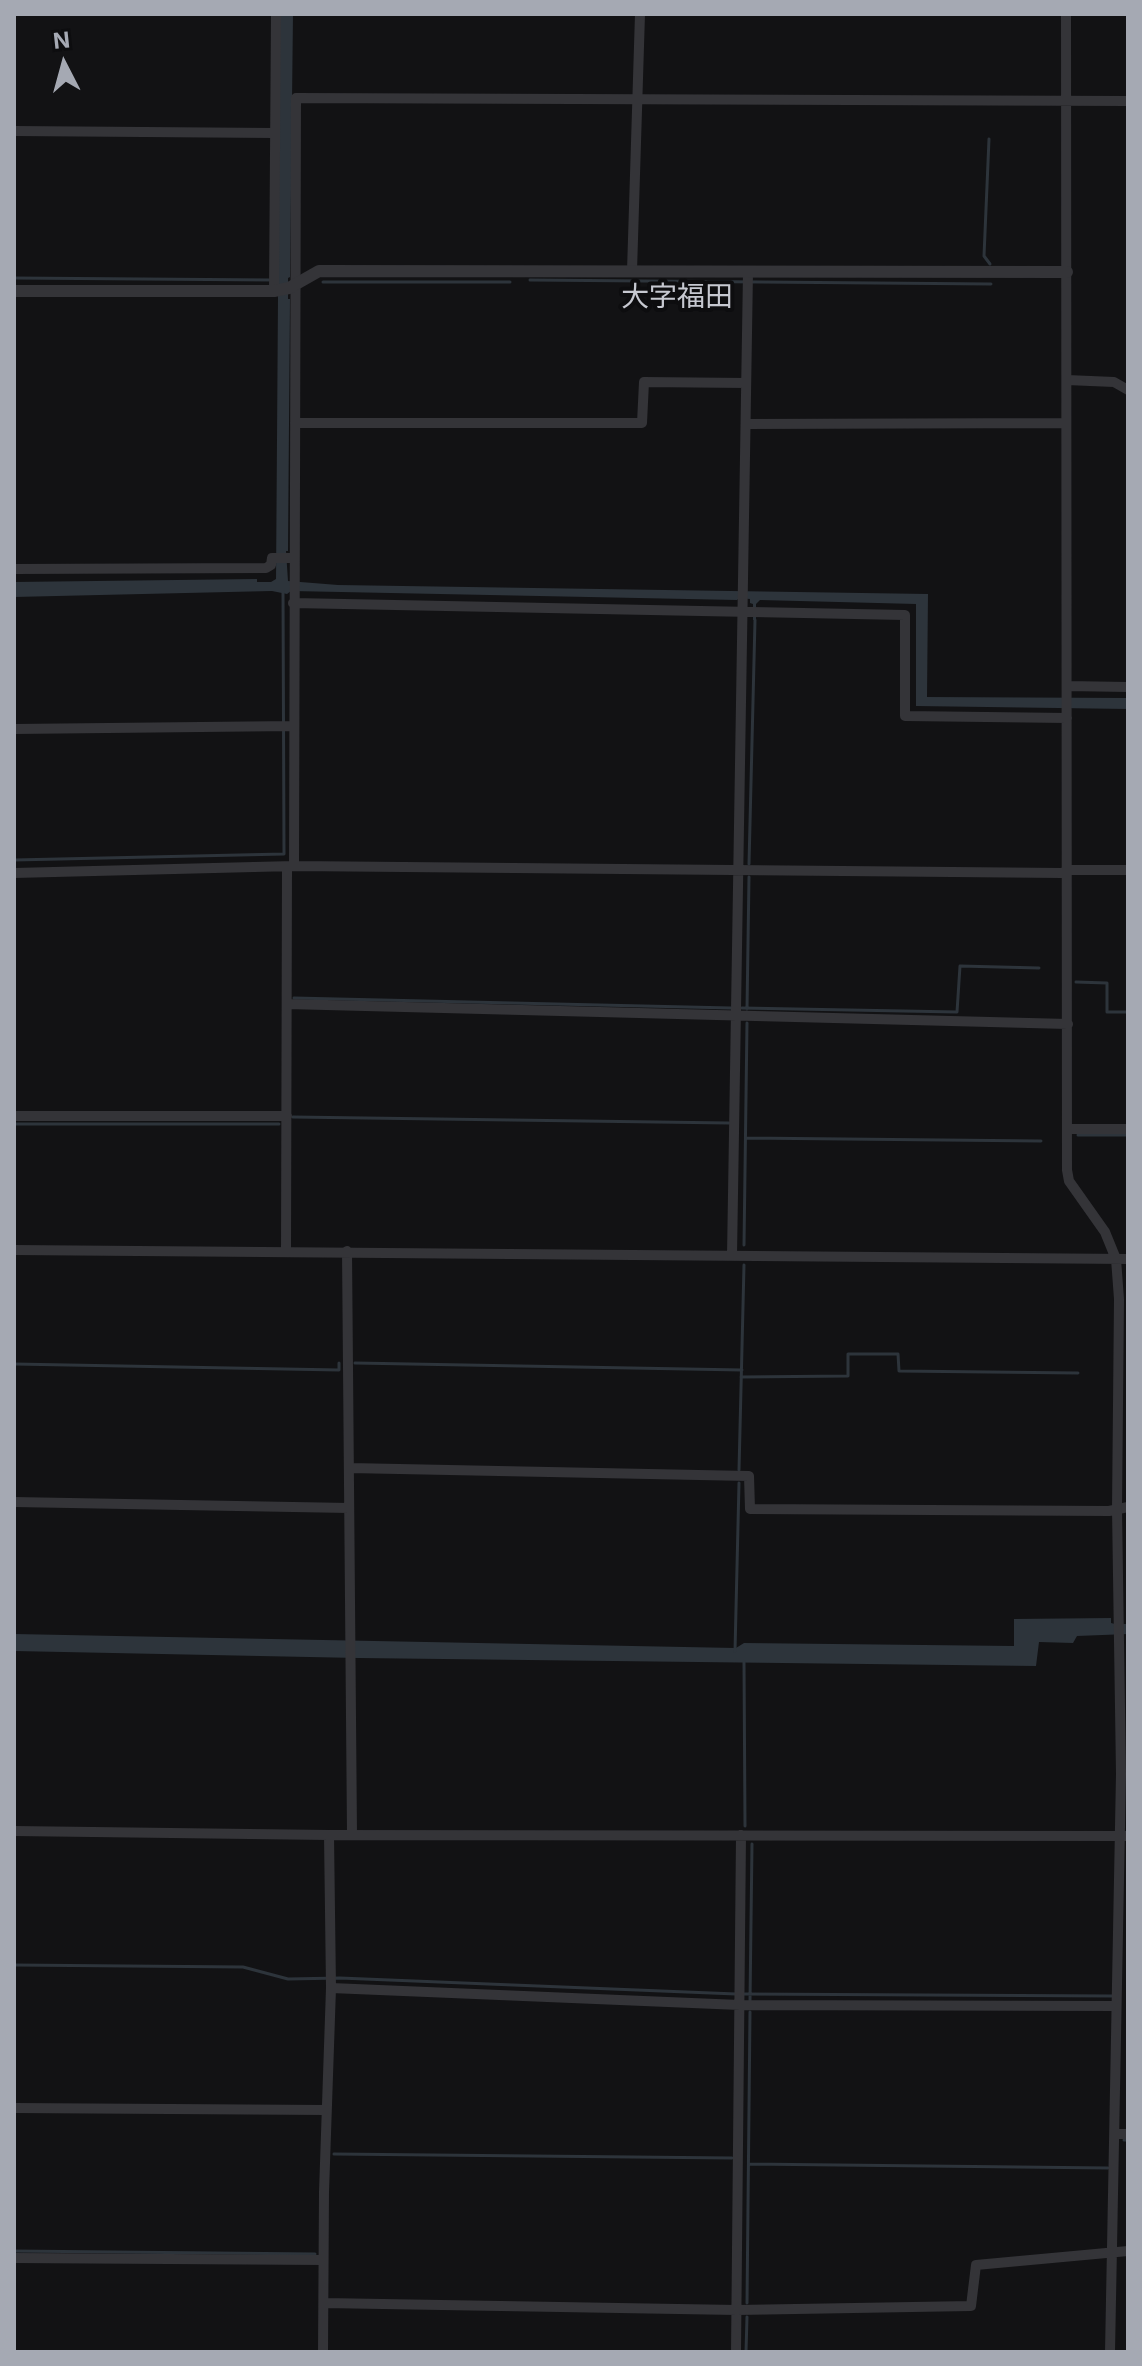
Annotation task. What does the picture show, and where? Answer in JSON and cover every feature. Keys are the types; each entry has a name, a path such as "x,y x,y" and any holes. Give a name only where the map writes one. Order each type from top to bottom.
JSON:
{"street":[{"path":"276,14 274,133 281,286 295,423 288,726 291,866 286,1251"},
{"path":"632,271 640,14"},
{"path":"1066,14 1067,1129 1069,1181 1105,1232 1116,1259 1123,1508 1119,1635 1124,1836 1117,1999 1110,2352"},
{"path":"281,286 296,98 1128,101"},
{"path":"14,131 274,133"},
{"path":"14,291 281,286 319,271 632,271 748,279 1067,272"},
{"path":"732,1255 739,870 749,609 743,586 748,279"},
{"path":"1067,380 1114,382 1128,390"},
{"path":"295,423 642,423 644,382 746,383"},
{"path":"746,424 1066,423"},
{"path":"14,569 266,568 271,565 272,558 293,558"},
{"path":"293,600 905,615 905,716 1067,714"},
{"path":"1067,691 1128,687"},
{"path":"14,729 288,726"},
{"path":"14,873 291,866 1062,873 1068,870 1128,870"},
{"path":"287,1004 1068,1024"},
{"path":"14,1116 287,1116"},
{"path":"1067,1129 1128,1129"},
{"path":"14,1250 1128,1259"},
{"path":"347,1251 352,1834"},
{"path":"349,1468 749,1476 750,1509 1123,1508"},
{"path":"14,1502 349,1508"},
{"path":"14,1831 329,1835 1124,1836"},
{"path":"323,2352 331,1982 329,1835"},
{"path":"736,2352 741,1835"},
{"path":"331,1982 740,1997 1117,1999"},
{"path":"14,2108 326,2110"},
{"path":"1116,2134 1128,2134"},
{"path":"324,2303 737,2310 971,2306 976,2265 1128,2251"},
{"path":"14,2258 323,2260"}],"shaded area":[{"path":"280,14 293,14 288,278 288,581 338,585 928,594 927,697 1128,698 1128,709 916,706 916,604 760,600 756,604 756,620 753,620 750,599 739,598 291,591 287,594 272,591 14,597 14,582 257,579 257,582 271,582 276,579"},
{"path":"1111,1618 1111,1623 1128,1624 1128,1634 1077,1636 1073,1643 1039,1642 1036,1666 14,1651 14,1634 736,1648 744,1643 1014,1646 1014,1619"}],"waterway":[{"path":"989,139 984,256 990,264"},
{"path":"14,278 272,280"},
{"path":"530,280 991,284"},
{"path":"323,282 510,282"},
{"path":"14,860 284,854 283,592"},
{"path":"749,864 755,620"},
{"path":"747,1009 749,877"},
{"path":"742,1008 957,1012 960,966 1039,968"},
{"path":"1076,982 1107,983 1107,1012 1128,1012"},
{"path":"294,998 731,1008"},
{"path":"744,1245 747,1023"},
{"path":"293,1117 729,1123"},
{"path":"14,1124 279,1124"},
{"path":"1078,1135 1128,1135"},
{"path":"746,1138 1041,1141"},
{"path":"739,1470 744,1265"},
{"path":"741,1377 848,1376 848,1354 898,1354 899,1371 1078,1373"},
{"path":"14,1364 339,1370 339,1363"},
{"path":"355,1363 742,1370"},
{"path":"735,1651 739,1483"},
{"path":"744,1662 745,1826"},
{"path":"750,2001 752,1844"},
{"path":"14,1965 243,1967 288,1979 340,1978 736,1994"},
{"path":"744,1994 1112,1996"},
{"path":"747,2303 750,2012"},
{"path":"334,2154 732,2158"},
{"path":"749,2164 1108,2168"},
{"path":"14,2251 315,2254"},
{"path":"746,2352 747,2317"}],"district":[{"name":"大字福田","path":"677,298"}]}
